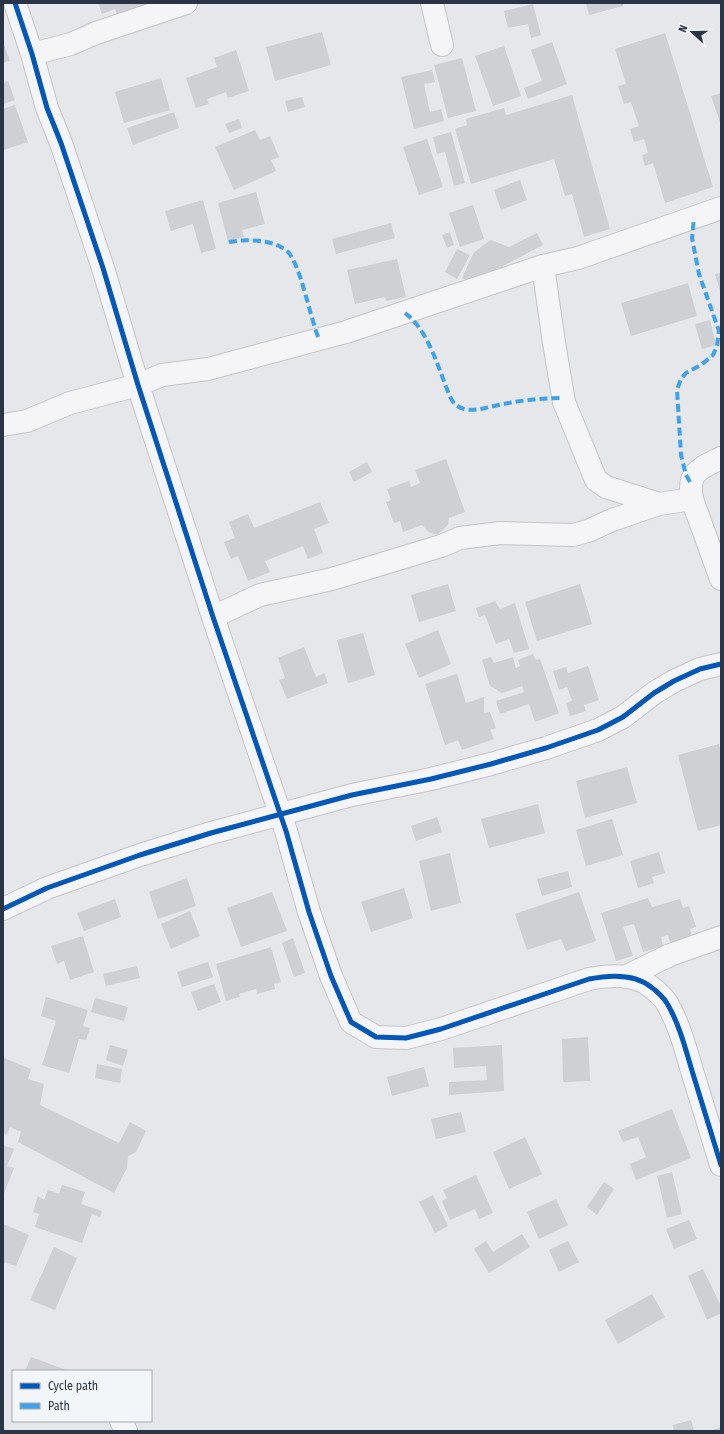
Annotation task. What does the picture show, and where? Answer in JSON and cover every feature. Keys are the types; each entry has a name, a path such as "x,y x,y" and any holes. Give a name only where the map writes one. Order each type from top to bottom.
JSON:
{"street":[{"path":"15,3 32,54 47,108 61,143 103,268 138,385 213,617 280,814 309,912 334,982 351,1022 376,1037 406,1038 441,1029 589,979 604,976 625,977 640,981 651,987 668,1004 682,1039 721,1165"},
{"path":"32,54 71,44 96,33 186,3"},
{"path":"432,3 442,45"},
{"path":"3,425 27,421 70,403 138,385 162,375 208,369 346,332 543,266 578,258 721,208"},
{"path":"543,266 564,402 596,480 606,487 659,504"},
{"path":"721,458 706,465 692,476 690,487 692,499 721,579"},
{"path":"213,617 260,595 332,579 441,546 460,538 500,533 573,535 588,531 612,520 659,504 692,499"},
{"path":"5,914 47,888 140,855 211,833 352,795 432,779 491,764 546,748 598,730 623,717 654,693 686,675 700,669 721,664"},
{"path":"625,977 670,955 721,937"},
{"path":"122,1422 126,1431"}],"building":[{"path":"98,3 152,3 118,17 115,9 102,14"},
{"path":"586,3 623,3 623,6 589,15"},
{"path":"533,4 541,35 531,38 528,24 508,28 504,11"},
{"path":"322,32 331,65 275,81 266,47"},
{"path":"665,33 713,187 665,203 653,163 645,166 642,155 648,153 644,139 634,142 630,129 639,126 631,102 624,104 618,86 626,84 615,49"},
{"path":"3,42 10,61 3,63"},
{"path":"552,42 567,84 528,99 524,88 542,81 531,50"},
{"path":"504,46 521,96 493,106 475,56"},
{"path":"236,50 249,91 228,98 226,92 207,99 209,104 196,108 186,78 217,67 214,58"},
{"path":"462,58 476,111 448,118 434,65"},
{"path":"432,70 435,82 424,84 430,112 441,109 444,121 414,129 401,77"},
{"path":"161,78 170,110 124,123 115,92"},
{"path":"8,81 15,100 3,104 3,83"},
{"path":"721,93 721,125 711,96"},
{"path":"572,95 610,229 584,237 572,194 565,196 554,159 471,184 455,129 467,125 466,119 504,108 506,115"},
{"path":"302,97 305,107 288,112 285,101"},
{"path":"15,105 28,142 3,150 3,109"},
{"path":"174,112 179,128 133,145 127,128"},
{"path":"239,119 242,128 229,133 225,124"},
{"path":"255,130 260,140 270,136 279,157 271,160 276,171 234,190 215,147"},
{"path":"451,132 465,183 454,186 445,152 437,154 433,137"},
{"path":"427,139 443,187 419,195 403,147"},
{"path":"520,180 527,200 501,210 494,190"},
{"path":"256,192 265,224 242,230 244,237 228,241 218,203"},
{"path":"203,200 216,249 201,253 193,224 171,231 165,211"},
{"path":"473,205 484,239 460,247 449,213"},
{"path":"391,223 395,238 336,254 332,239"},
{"path":"450,232 454,245 447,248 442,235"},
{"path":"537,233 543,245 503,266 502,276 481,286 462,278 474,252 491,240 509,247"},
{"path":"457,249 470,255 457,279 445,272"},
{"path":"397,259 406,297 386,301 385,297 355,304 347,270"},
{"path":"721,273 721,294 715,274"},
{"path":"688,283 697,316 631,336 621,303"},
{"path":"710,320 716,345 702,349 695,324"},
{"path":"446,459 465,512 449,518 448,525 437,535 429,532 422,525 403,532 400,521 394,523 386,502 391,500 387,489 409,481 411,487 420,483 415,470"},
{"path":"367,462 372,472 354,482 349,472"},
{"path":"320,502 329,523 314,529 323,553 308,559 303,546 265,561 270,572 248,581 238,556 231,559 224,542 235,538 229,522 248,514 254,528"},
{"path":"448,584 456,611 419,622 411,595"},
{"path":"580,584 592,624 537,641 525,602"},
{"path":"495,601 500,609 515,603 529,649 514,653 509,639 496,644 485,615 479,617 476,608"},
{"path":"438,630 451,664 419,678 405,644"},
{"path":"363,633 375,675 348,683 337,640"},
{"path":"304,647 316,677 324,673 328,683 287,699 279,680 285,678 278,658"},
{"path":"533,654 536,660 540,659 559,713 535,722 529,704 500,714 496,701 524,692 522,686 502,693 490,686 482,660 491,657 494,663 513,657 516,668 520,666 518,660"},
{"path":"588,666 599,700 584,705 586,711 570,716 566,703 572,701 567,687 559,690 553,671 566,667 568,673"},
{"path":"457,674 466,703 484,697 484,713 490,712 496,728 490,730 494,739 462,750 458,740 445,745 425,684"},
{"path":"719,744 721,753 721,825 698,831 678,755"},
{"path":"627,767 637,803 585,818 576,781"},
{"path":"538,804 545,833 489,848 481,819"},
{"path":"437,817 442,832 416,841 411,826"},
{"path":"612,819 623,855 586,866 576,830"},
{"path":"659,852 665,873 652,877 654,883 638,888 630,861"},
{"path":"450,853 461,903 431,911 419,861"},
{"path":"568,871 572,887 542,896 537,879"},
{"path":"187,878 196,906 158,919 149,892"},
{"path":"404,888 413,918 371,932 361,902"},
{"path":"272,892 287,931 241,947 227,908"},
{"path":"579,892 596,941 566,951 561,939 527,950 515,914"},
{"path":"648,898 652,907 680,899 683,908 689,906 696,927 690,929 693,940 671,946 668,935 661,937 663,946 643,952 634,924 623,927 633,956 616,961 601,913"},
{"path":"115,899 121,917 84,931 77,913"},
{"path":"190,911 200,936 171,949 161,924"},
{"path":"83,936 94,972 70,980 64,961 57,964 51,946"},
{"path":"293,938 305,973 294,977 282,943"},
{"path":"271,947 281,982 274,984 275,989 257,994 256,989 239,994 240,997 226,1001 216,964"},
{"path":"208,962 213,977 182,987 177,972"},
{"path":"137,966 140,978 106,986 103,974"},
{"path":"214,984 221,1002 198,1011 191,992"},
{"path":"46,997 88,1010 83,1026 90,1028 86,1040 79,1039 69,1073 42,1065 56,1021 41,1016"},
{"path":"95,998 128,1007 124,1021 91,1012"},
{"path":"588,1037 590,1081 563,1082 562,1039"},
{"path":"110,1045 128,1050 123,1066 106,1060"},
{"path":"502,1045 504,1091 449,1095 449,1082 487,1080 486,1066 454,1068 453,1048"},
{"path":"4,1058 31,1069 28,1079 44,1084 40,1105 119,1143 130,1122 146,1131 136,1152 128,1156 127,1168 114,1193 18,1142 21,1132 10,1127 7,1135 3,1133"},
{"path":"97,1064 122,1069 120,1083 95,1078"},
{"path":"424,1067 429,1086 392,1096 387,1077"},
{"path":"672,1109 691,1158 636,1180 630,1164 646,1157 638,1137 623,1142 618,1131"},
{"path":"461,1112 466,1132 436,1139 431,1119"},
{"path":"525,1137 542,1174 509,1189 493,1152"},
{"path":"3,1145 14,1149 7,1166 14,1168 3,1196"},
{"path":"672,1172 682,1214 667,1218 657,1176"},
{"path":"476,1175 493,1213 479,1219 475,1209 450,1220 442,1201 447,1198 443,1190"},
{"path":"604,1182 614,1189 597,1215 587,1207"},
{"path":"62,1185 85,1192 81,1204 102,1211 100,1217 92,1214 82,1243 35,1227 39,1214 33,1212 38,1196 44,1200 48,1190 59,1194"},
{"path":"433,1195 448,1226 435,1233 419,1202"},
{"path":"556,1199 568,1225 539,1239 527,1212"},
{"path":"689,1220 697,1239 674,1249 666,1229"},
{"path":"3,1224 29,1235 16,1266 5,1262 3,1265"},
{"path":"522,1234 530,1247 489,1273 474,1249 486,1241 493,1252"},
{"path":"568,1241 579,1262 559,1272 549,1250"},
{"path":"54,1247 77,1258 55,1310 30,1300"},
{"path":"703,1269 721,1306 721,1313 707,1320 688,1276"},
{"path":"652,1294 665,1317 618,1344 605,1320"},
{"path":"31,1357 66,1370 25,1370"},
{"path":"691,1420 694,1431 674,1431 673,1425"},
{"path":"721,1427 721,1431 710,1431"}],"marked path":[{"path":"690,482 686,475 681,455 677,390 681,379 686,373 701,365 713,355 717,346 719,331 699,274 692,238 694,218"},
{"path":"229,242 243,240 268,242 288,252 293,259 301,280 319,339"},
{"path":"405,313 427,340 450,397 459,407 474,410 526,400 563,398"}],"cycle path":[{"path":"15,3 32,54 47,108 61,143 103,268 138,385 213,617 286,831 309,912 331,976 351,1022 376,1037 406,1038 441,1029 589,979 613,976 637,979 644,982 663,998 676,1021 721,1165"},
{"path":"3,909 47,888 140,855 211,833 352,795 431,779 546,748 598,730 623,717 654,693 674,681 700,669 721,664"}]}
